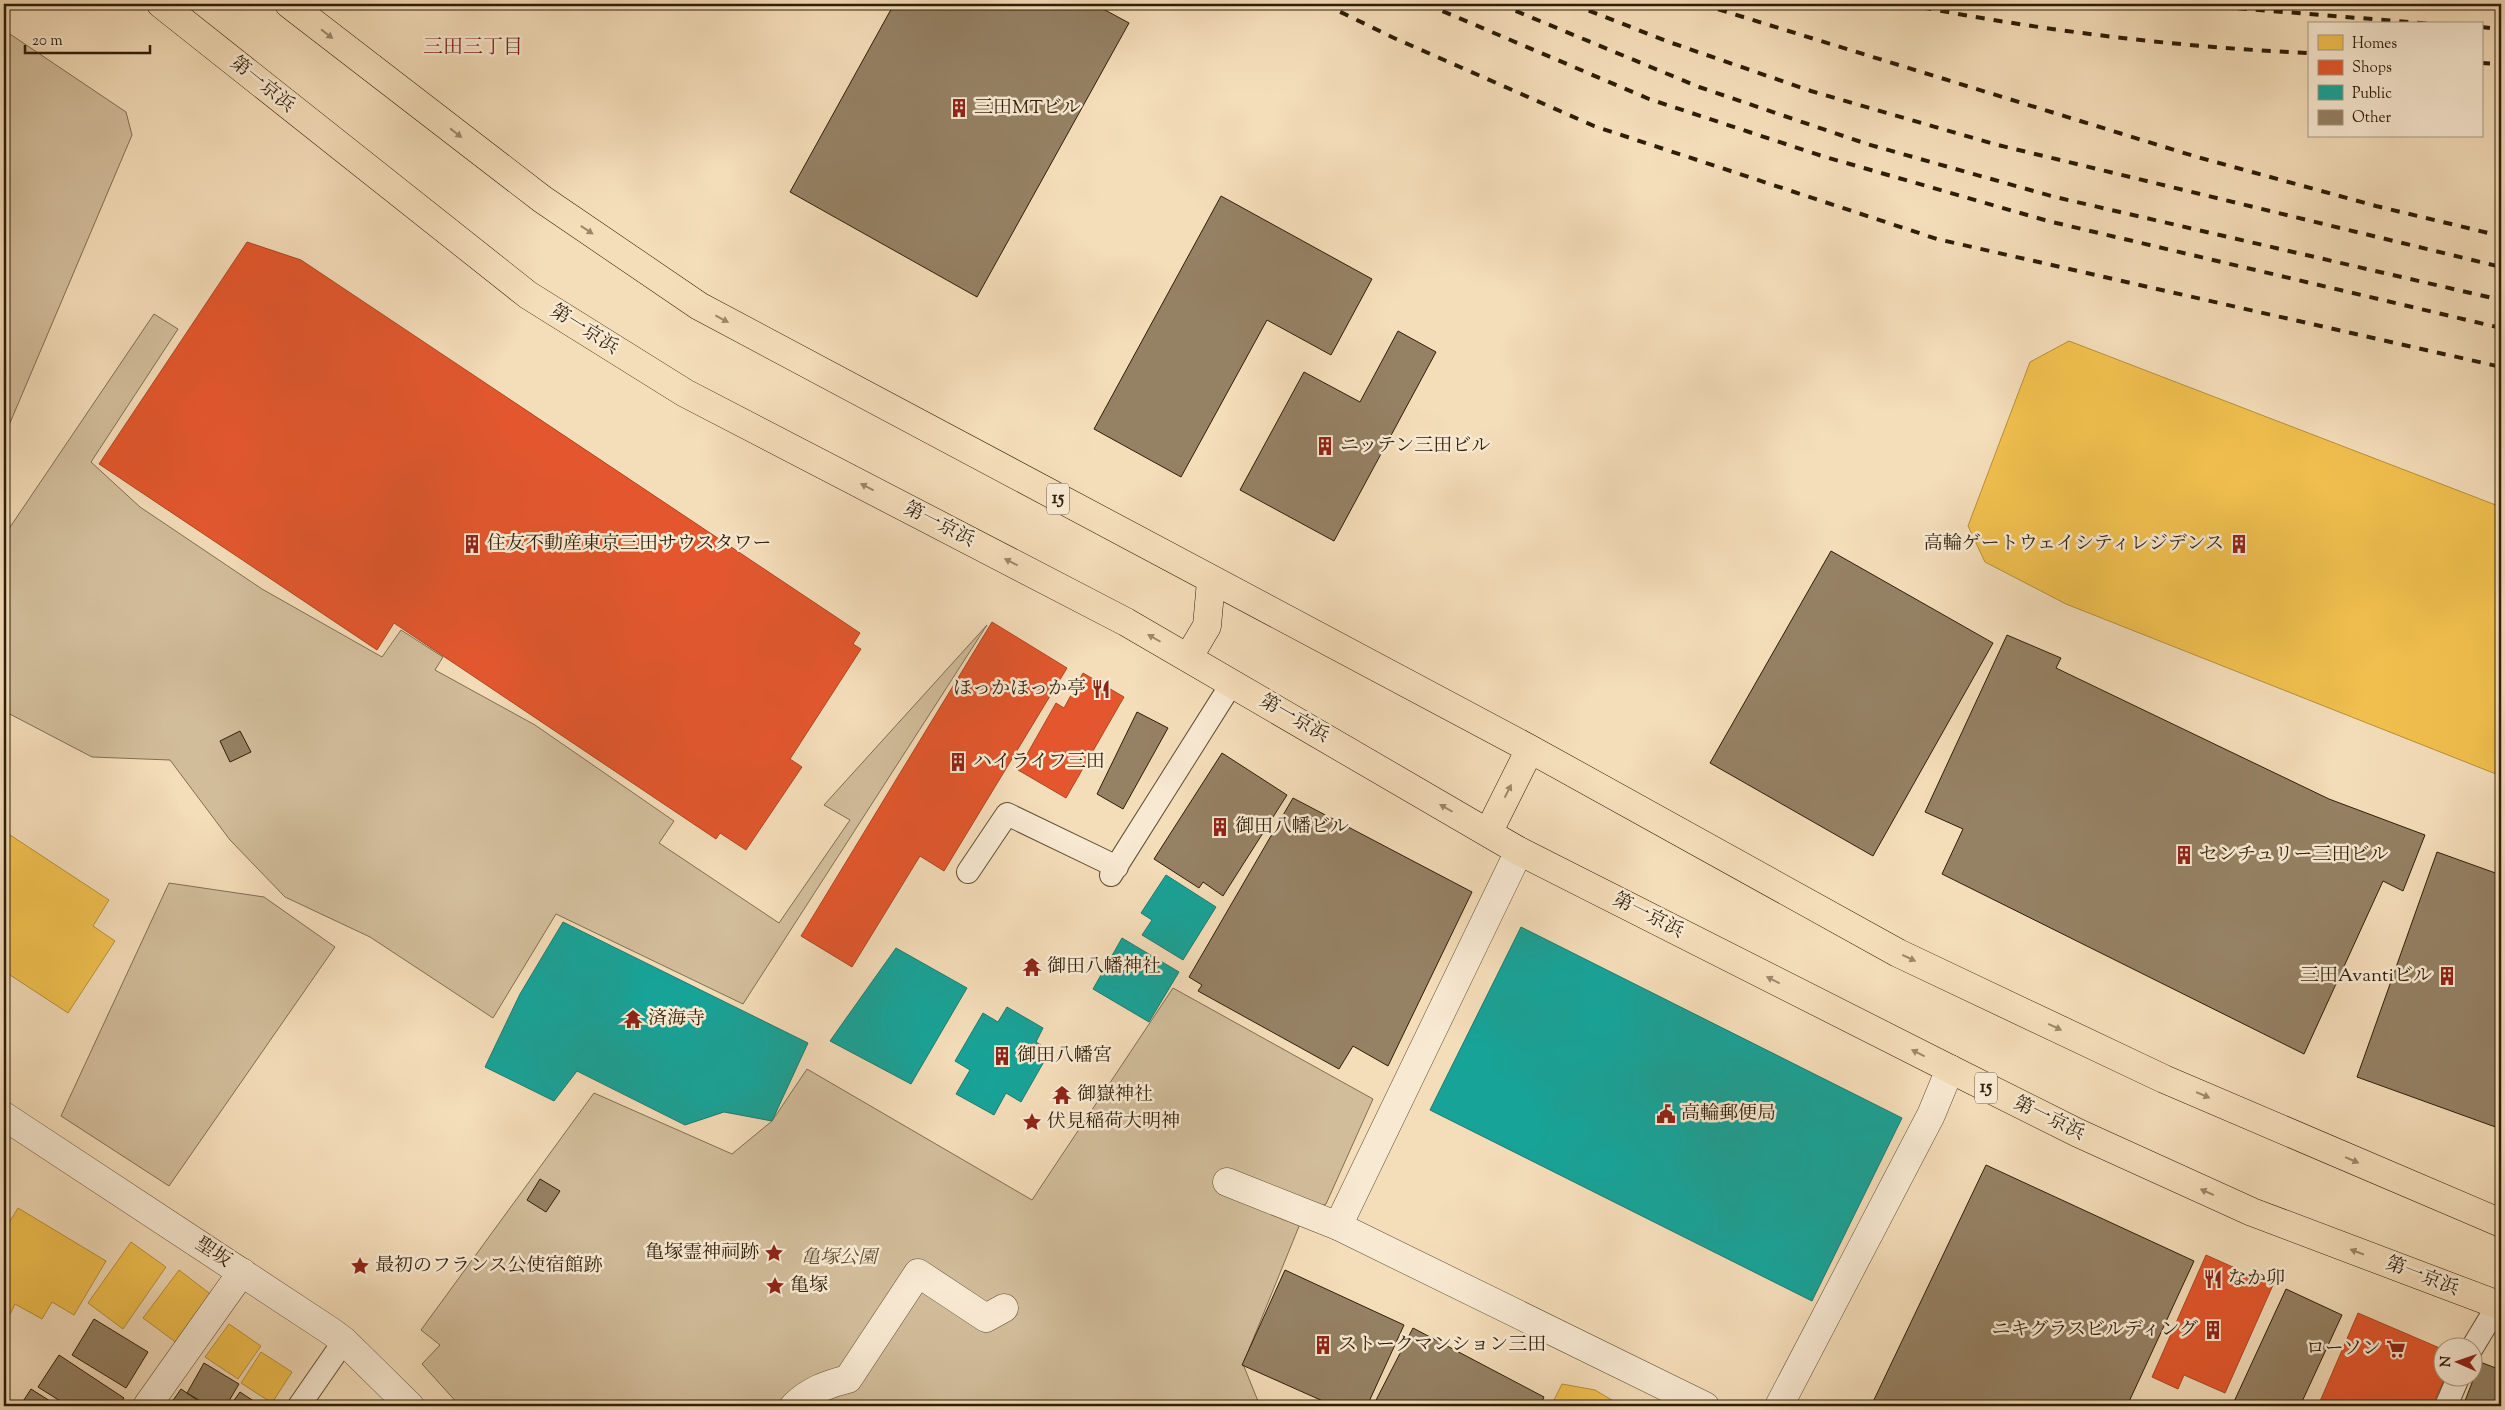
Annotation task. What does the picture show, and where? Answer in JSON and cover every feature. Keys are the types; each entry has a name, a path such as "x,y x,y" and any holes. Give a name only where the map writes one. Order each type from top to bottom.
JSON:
{"highway":[{"name":"第一京浜","path":"161,4 528,295 685,393 1126,622 1519,851 1950,1069 2078,1133 2252,1212 2499,1306"},
{"name":"15","path":"289,4 542,199 699,306 1211,581 1530,749 1898,953 2164,1079 2501,1222"},
{"path":"1188,658 1207,626 1211,581"},
{"path":"1488,833 1530,749"}],"street":[{"path":"1338,1226 1519,851"},
{"path":"1779,1406 1931,1115 1950,1069"},
{"name":"聖坂","path":"4,1116 344,1341 410,1406"},
{"path":"1227,1182 1338,1226 1704,1406"},
{"path":"147,1406 242,1272"},
{"path":"794,1406 802,1398 824,1385 848,1378 918,1273 986,1318 1004,1308"}],"lane":[{"path":"968,872 1007,814 1114,871 1232,683"},
{"path":"2478,1338 2499,1306"},
{"path":"299,1406 344,1341"},
{"path":"2446,1406 2454,1388"}],"green space":[{"path":"4,30 126,112 132,135 4,437"},
{"path":"154,314 178,329 91,462 140,507 262,589 382,657 401,630 443,657 435,670 535,725 674,821 659,843 779,923 850,820 824,805 987,625 743,1004 556,914 493,1018 370,937 285,897 230,840 170,760 92,757 4,711 4,536"},
{"path":"169,883 264,897 335,947 169,1186 61,1116"},
{"name":"亀塚公園","path":"1173,988 1373,1099 1326,1204 1304,1214 1243,1364 1260,1406 460,1406 422,1364 440,1345 421,1330 594,1093 732,1154 772,1121 807,1069 1032,1200"}],"building: Homes":[{"name":"高輪ゲートウェイシティレジデンス","path":"2069,341 2501,507 2501,776 2066,604 1985,562 1968,526 2030,362"},
{"path":"4,831 109,900 93,926 115,941 68,1013 4,971"},
{"path":"18,1208 106,1261 74,1315 52,1302 42,1319 15,1304 4,1327 4,1231"},
{"path":"131,1242 166,1267 123,1329 88,1303"},
{"path":"179,1270 213,1296 178,1344 143,1318"},
{"path":"229,1324 261,1346 238,1379 205,1357"},
{"path":"261,1352 292,1372 272,1403 241,1383"},
{"path":"1562,1384 1595,1390 1622,1406 1551,1406"}],"building: Shops":[{"name":"住友不動産東京三田サウスタワー","path":"247,242 301,260 860,633 853,644 861,649 790,759 802,767 746,850 720,833 716,839 394,623 377,650 99,464"},
{"name":"ハイライフ三田","path":"992,622 1067,668 944,871 920,856 852,967 801,936"},
{"path":"1083,673 1124,697 1066,798 1018,770 1056,703 1064,708"},
{"name":"ニキグラスビルディング","path":"2206,1255 2273,1285 2225,1393 2184,1375 2178,1389 2152,1377"},
{"path":"2358,1313 2432,1345 2432,1388 2440,1388 2432,1406 2318,1406"}],"building: Public":[{"path":"1166,875 1216,907 1183,960 1142,935 1152,920 1141,913"},
{"name":"済海寺","path":"563,922 808,1043 772,1121 724,1112 685,1125 577,1071 554,1101 485,1067 520,994"},
{"name":"高輪郵便局","path":"1521,927 1902,1118 1812,1301 1430,1110"},
{"path":"1122,938 1179,972 1149,1022 1093,989"},
{"path":"896,948 967,988 911,1084 830,1041"},
{"name":"御田八幡宮","path":"1007,1007 1043,1028 1036,1042 1050,1051 1021,1102 1006,1093 994,1115 956,1094 970,1070 955,1061 983,1013 998,1022"}],"building: Other":[{"name":"三田MTビル","path":"894,4 1094,4 1129,23 977,297 790,192"},
{"path":"1221,196 1372,279 1331,355 1267,320 1181,477 1094,429"},
{"name":"ニッテン三田ビル","path":"1398,331 1436,352 1334,541 1240,490 1304,372 1360,402"},
{"path":"1831,551 1993,643 1873,856 1710,763"},
{"name":"センチュリー三田ビル","path":"2007,635 2061,658 2056,668 2329,799 2425,835 2403,891 2383,881 2304,1054 1942,874 1963,829 1925,812"},
{"path":"1137,712 1168,728 1123,809 1097,794"},
{"path":"240,731 251,752 230,762 220,741"},
{"name":"御田八幡ビル","path":"1222,753 1287,795 1223,896 1203,882 1199,888 1154,859"},
{"path":"1293,798 1472,892 1388,1066 1353,1046 1339,1069 1198,991 1202,985 1189,977"},
{"name":"三田Avantiビル","path":"2437,852 2501,875 2501,1129 2357,1077"},
{"path":"1986,1165 2194,1261 2127,1406 1871,1406"},
{"path":"540,1179 560,1191 546,1212 527,1200"},
{"name":"ストークマンション三田","path":"1285,1270 1404,1325 1367,1406 1334,1406 1242,1365"},
{"path":"2286,1289 2342,1315 2300,1406 2232,1406"},
{"path":"94,1319 148,1352 126,1388 72,1355"},
{"path":"1413,1328 1544,1397 1540,1406 1373,1406"},
{"path":"59,1355 124,1398 119,1406 68,1406 38,1387"},
{"path":"204,1363 239,1384 226,1406 209,1406 187,1393"},
{"path":"2482,1363 2501,1370 2501,1406 2463,1406 2470,1388 2482,1388"},
{"path":"31,1389 58,1406 20,1406"},
{"path":"181,1389 206,1406 169,1406"},
{"path":"240,1392 261,1406 230,1406"}],"railway":[{"path":"1324,4 1394,38 1594,126 1937,239 2501,367"},
{"path":"1426,4 1649,99 1822,156 2048,221 2501,328"},
{"path":"1499,4 1699,87 1867,144 2055,197 2501,300"},
{"path":"1572,4 1669,42 1811,91 1994,144 2501,267"},
{"path":"1701,4 2197,157 2376,206 2501,236"},
{"path":"1905,4 2005,22 2106,36 2157,42 2308,53"},
{"path":"2184,4 2409,22"},
{"path":"2482,27 2501,29"},
{"path":"2482,63 2501,64"}],"place":[{"name":"三田MTビル","path":"959,108"},
{"name":"ニッテン三田ビル","path":"1325,446"},
{"name":"住友不動産東京三田サウスタワー","path":"472,544"},
{"name":"高輪ゲートウェイシティレジデンス","path":"2239,544"},
{"name":"ほっかほっか亭","path":"1101,689"},
{"name":"ハイライフ三田","path":"958,762"},
{"name":"御田八幡ビル","path":"1220,827"},
{"name":"センチュリー三田ビル","path":"2184,855"},
{"name":"御田八幡神社","path":"1032,967"},
{"name":"三田Avantiビル","path":"2447,976"},
{"name":"済海寺","path":"633,1019"},
{"name":"御田八幡宮","path":"1002,1056"},
{"name":"御嶽神社","path":"1062,1095"},
{"name":"高輪郵便局","path":"1666,1114"},
{"name":"伏見稲荷大明神","path":"1032,1122"},
{"name":"亀塚霊神祠跡","path":"774,1253"},
{"name":"最初のフランス公使宿館跡","path":"360,1266"},
{"name":"なか卯","path":"2213,1279"},
{"name":"亀塚","path":"775,1286"},
{"name":"ニキグラスビルディング","path":"2213,1330"},
{"name":"ストークマンション三田","path":"1323,1345"},
{"name":"ローソン","path":"2396,1349"}],"district":[{"name":"三田三丁目","path":"473,48"}]}
